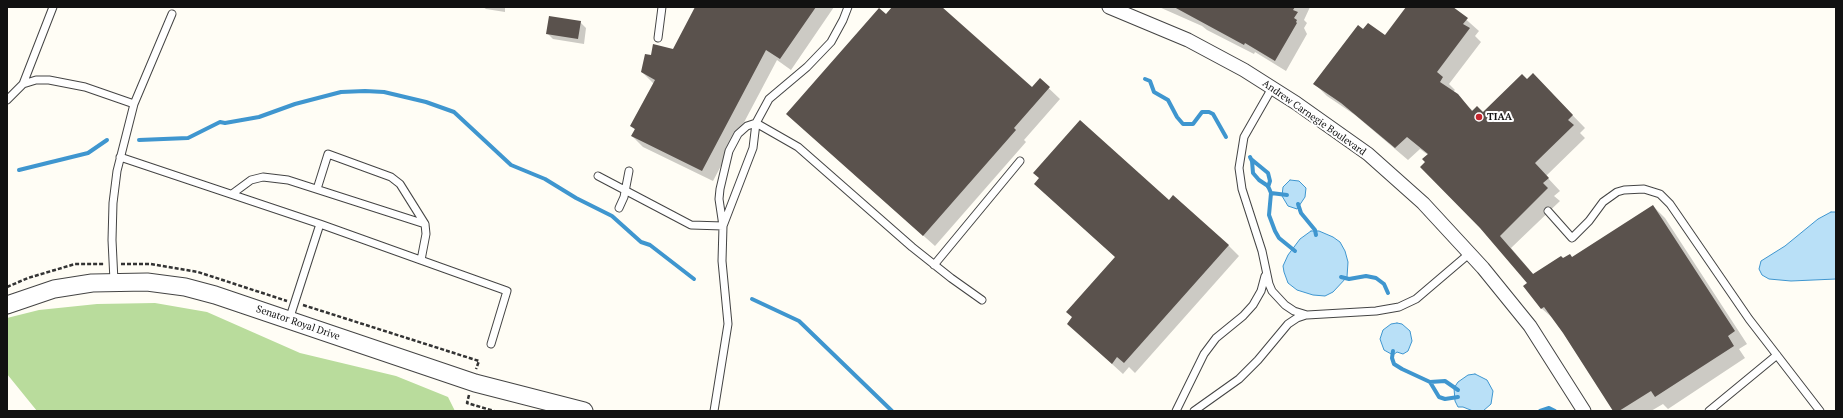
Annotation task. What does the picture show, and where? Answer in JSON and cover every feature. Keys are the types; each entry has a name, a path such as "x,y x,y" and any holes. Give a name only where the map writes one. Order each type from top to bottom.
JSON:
{"street":[{"name":"Andrew Carnegie Boulevard","path":"1109,7 1188,40 1244,70 1332,127 1368,154 1423,203 1483,268 1530,326 1584,411"},
{"name":"Senator Royal Drive","path":"7,305 54,289 92,283 114,281 147,282 185,287 215,295 475,383 584,411"}],"lane":[{"path":"24,84 53,7"},
{"path":"658,38 662,7"},
{"path":"723,226 753,148 756,123 769,99 807,67 831,42 848,7"},
{"path":"114,281 112,240 113,203 120,157 134,104 172,14"},
{"path":"7,100 24,84 36,80 49,80 86,87 134,104"},
{"path":"1272,88 1244,137 1239,168 1242,189 1262,251 1268,284 1275,295 1294,311 1308,315"},
{"path":"714,411 728,324 722,262 723,226 719,199 720,189 729,151 738,134 747,126 756,123 798,147 934,265 982,300"},
{"path":"317,189 328,154 391,177 400,184 425,224 426,234 421,260"},
{"path":"120,157 320,224 507,291 491,344"},
{"path":"934,265 1020,161"},
{"path":"619,208 626,191 629,171"},
{"path":"598,176 691,225 723,226"},
{"path":"232,194 251,180 263,177 288,180 425,224"},
{"path":"1548,211 1572,238 1589,221 1603,202 1617,192 1624,190 1644,189 1660,194 1670,204 1736,302 1820,411"},
{"path":"289,320 320,224"},
{"path":"1194,411 1239,379 1258,360 1276,336 1288,324 1297,318 1308,315 1384,310 1405,305 1416,299 1470,253"},
{"path":"1176,411 1199,362 1209,346 1224,331 1243,316 1256,300 1264,281 1266,268"},
{"path":"1709,411 1777,355"}],"path":[{"path":"7,287 28,278 74,264 103,264"},
{"path":"302,305 479,361"},
{"path":"467,403 494,411"}],"green space":[{"path":"155,303 207,312 300,353 396,376 448,397 455,411 37,411 7,374 7,318 39,310 97,304"}],"water":[{"path":"1290,180 1299,181 1306,188 1305,197 1297,209 1288,206 1282,196 1283,187"},
{"path":"1831,212 1836,212 1836,279 1791,281 1769,279 1762,275 1759,269 1761,261 1785,246 1818,219"},
{"path":"1311,231 1319,231 1340,242 1345,251 1348,262 1347,277 1333,292 1325,296 1313,295 1297,290 1288,283 1284,272 1283,266 1288,255 1300,239"},
{"path":"1391,324 1402,324 1410,331 1412,341 1408,351 1403,354 1397,352 1393,355 1384,350 1380,339 1383,330"},
{"path":"1475,374 1487,380 1493,391 1491,404 1483,411 1473,411 1463,407 1458,407 1455,401 1454,388 1458,382 1468,375"}],"building":[{"path":"695,7 816,7 780,59 766,50 702,171 631,136 635,129 630,126 655,80 641,72 645,54 651,55 653,44 673,49"},
{"path":"892,7 942,7 1032,87 1040,78 1050,87 1014,128 1016,130 923,236 786,114 879,8 886,14"},
{"path":"1174,7 1295,7 1293,10 1298,12 1294,18 1297,20 1297,23 1275,61 1245,43 1244,45"},
{"path":"1406,7 1453,7 1468,18 1463,24 1470,28 1437,72 1443,77 1440,82 1458,94 1472,111 1477,106 1483,112 1522,74 1527,79 1533,73 1573,115 1568,120 1574,125 1535,163 1549,178 1543,183 1548,188 1500,236 1533,274 1561,256 1563,258 1570,254 1572,257 1653,205 1735,331 1728,336 1734,346 1655,397 1651,391 1619,411 1613,411 1563,333 1544,307 1541,309 1523,286 1527,283 1480,228 1420,167 1425,162 1422,159 1428,154 1407,137 1395,148 1341,103 1313,84 1358,25 1363,29 1368,23 1385,35"},
{"path":"549,16 581,21 578,39 546,34"},
{"path":"1080,120 1169,200 1173,195 1229,245 1124,363 1117,357 1112,364 1067,324 1072,317 1066,312 1115,257 1034,184 1039,178 1033,173"}],"waterway":[{"path":"1145,79 1150,81 1154,92 1168,100 1177,117 1183,124 1193,124 1202,112 1209,112 1213,114 1226,137"},
{"path":"139,140 188,138 220,122 225,123 259,117 295,104 341,92 384,92 426,102 454,112 511,165 545,179 576,198 612,216 641,242 650,245 694,279"},
{"path":"19,170 88,153 107,140"},
{"path":"1250,157 1252,161 1253,173 1259,180 1268,186 1271,193 1269,215 1275,231 1279,238 1295,251"},
{"path":"1251,159 1268,173 1270,181 1268,187"},
{"path":"1271,193 1287,195"},
{"path":"1298,204 1301,213 1315,230 1316,235"},
{"path":"1341,277 1349,279 1366,276 1376,278 1384,284 1388,293"},
{"path":"752,299 799,321 892,411"},
{"path":"1393,351 1392,358 1394,364 1430,382 1439,397 1445,399 1458,397"},
{"path":"1430,382 1445,381 1458,390"},
{"path":"1540,411 1549,408 1555,411"}],"place":[{"name":"TIAA","path":"1479,117"}]}
